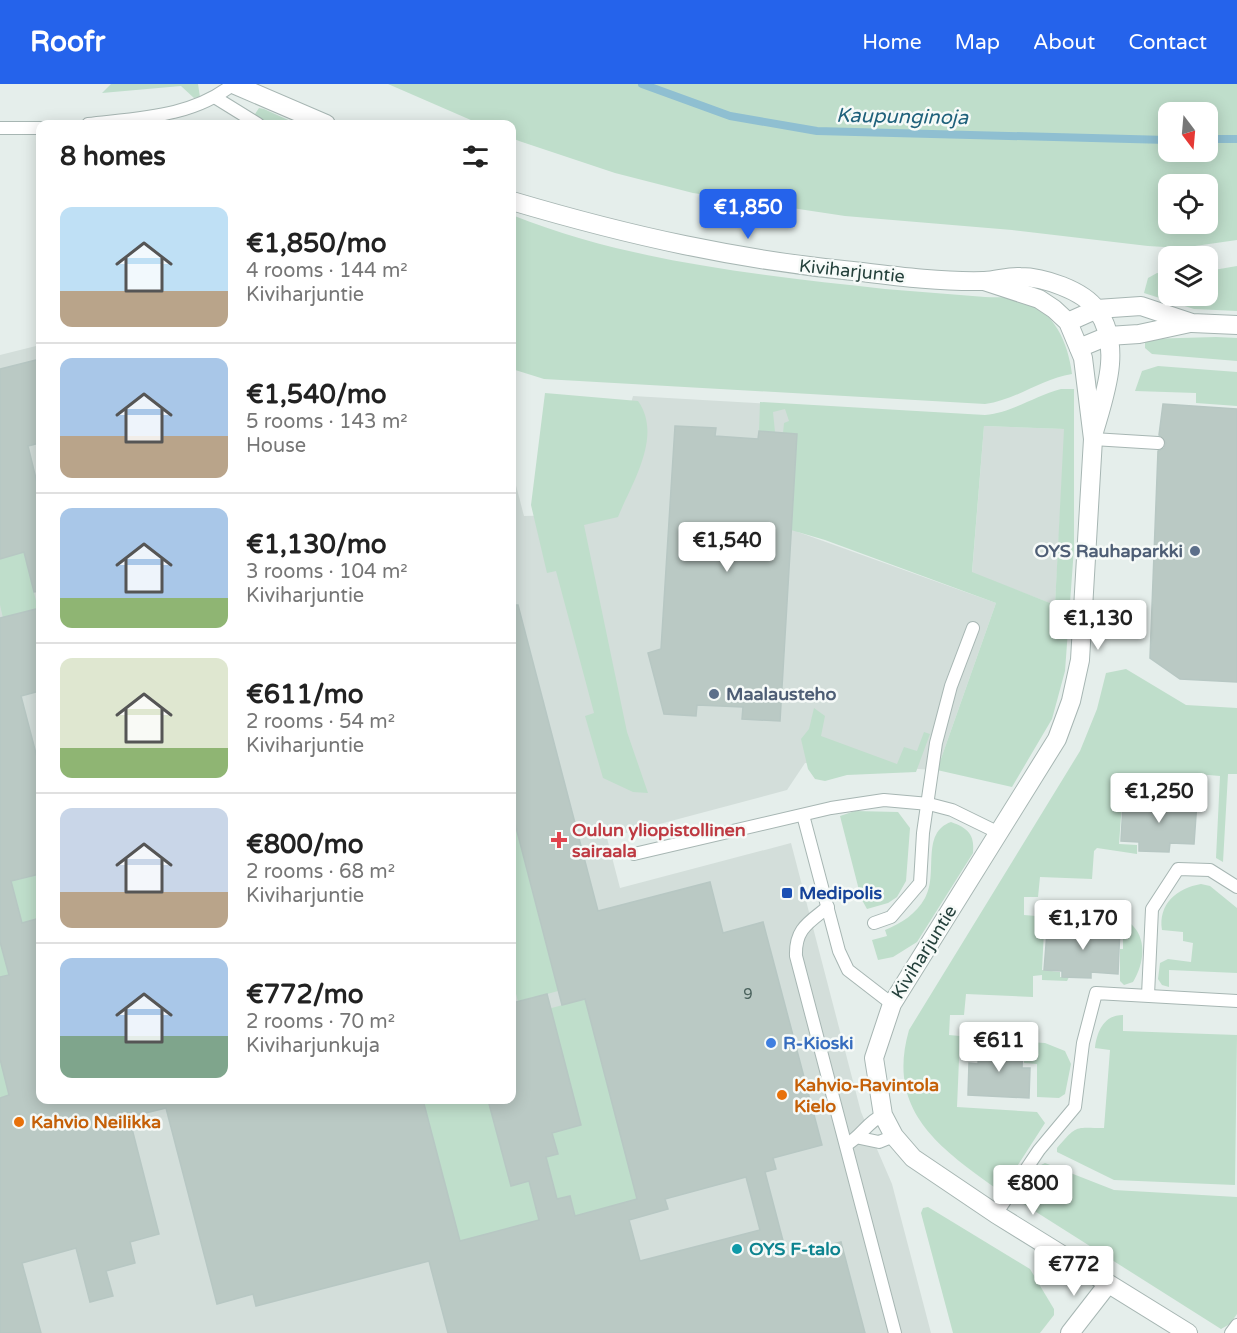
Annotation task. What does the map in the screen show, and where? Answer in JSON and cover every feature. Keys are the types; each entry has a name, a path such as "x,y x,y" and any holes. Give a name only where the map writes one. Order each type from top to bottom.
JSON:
{"street":[{"path":"233,84 317,120"},
{"name":"Kiviharjuntie","path":"516,202 609,230 707,252 816,268 984,281"},
{"path":"984,281 1019,276 1040,278 1058,283 1097,309 1108,336 1110,358 1108,383 1093,439"},
{"path":"984,281 1039,299 1068,322 1083,358 1093,439"},
{"path":"1068,322 1097,309 1141,306 1192,323 1237,326"},
{"path":"1079,348 1108,336 1139,334 1192,323"},
{"name":"Kiviharjuntie","path":"1093,439 1080,660 1071,701 1057,739 892,1004 874,1058 883,1115 894,1136 913,1158 996,1214 1188,1333"},
{"path":"1070,1333 1108,1284"}],"lane":[{"path":"115,120 195,108 216,98 233,84"},
{"path":"216,98 252,120"},
{"path":"0,128 36,128"},
{"path":"1093,439 1158,443"},
{"path":"874,922 891,917 920,884 923,833 936,743 951,686 973,628"},
{"path":"634,854 803,815 884,800 929,804 952,810 999,833"},
{"path":"803,815 839,951 848,970 892,1004"},
{"path":"1148,996 1152,909 1178,868 1210,870 1237,887"},
{"path":"828,908 803,927 795,940 796,956 895,1333"},
{"path":"996,1214 1039,1150 1075,1107 1083,1043 1096,993 1237,1001"},
{"path":"846,1145 860,1138 870,1121 883,1115"},
{"path":"860,1138 879,1142 894,1136"},
{"path":"1231,1333 1237,1325"}],"shaded area":[{"name":"Oulun yliopistollinen sairaala","path":"36,346 36,1104 516,1104 516,485 524,516 600,514 633,396 809,406 798,532 996,603 937,770 805,763 787,790 607,838 620,888 791,843 861,1112 892,1184 931,1333 0,1333 0,355"},
{"path":"984,426 1065,429 1055,605 972,573"}],"green space":[{"path":"111,84 198,84 200,97 194,98 181,86 102,93"},
{"path":"388,84 1237,84 1237,240 1195,246 1148,246 1012,230 845,216 693,193 615,173 516,140 516,120 471,120"},
{"path":"259,108 288,120 258,120 253,117"},
{"path":"516,216 602,244 648,255 743,272 885,289 1017,299 1033,305 1051,319 1063,339 1072,374 985,404 544,379 516,370"},
{"path":"1237,266 1237,311 1194,309 1185,306 1218,306 1218,269"},
{"path":"1157,273 1158,297 1144,293 1148,278"},
{"path":"1237,338 1237,361 1152,354 1145,348 1145,339"},
{"path":"1158,366 1237,372 1237,406 1196,403 1196,393 1135,391 1142,371"},
{"path":"1074,389 1074,548 1065,671 1052,719 1012,787 937,770 996,603 825,540 791,530 797,434 783,433 784,423 789,421 785,409 773,412 775,432 759,431 760,402 985,415 1005,411 1051,392","holes":["984,426 1064,429 1055,605 972,572"]},
{"path":"545,393 638,401 645,415 647,429 643,459 618,517 584,525 627,732 648,793 633,792 603,778 585,716 594,713 556,571 547,573 531,505"},
{"path":"24,552 36,610 3,618 0,605 0,559"},
{"path":"1126,669 1186,705 1237,708 1237,774 1228,774 1223,862 1216,858 1220,776 1197,774 1196,789 1205,790 1205,801 1141,797 1140,804 1122,803 1119,844 1137,845 1137,854 1097,848 1094,851 1092,879 1040,877 1038,897 1024,897 1024,915 1036,916 1036,924 1045,925 1046,916 1130,923 1140,936 1142,959 1133,982 1124,985 1120,981 1120,949 1123,949 1123,939 1128,939 1128,930 1122,929 1122,926 1065,923 1061,931 1044,930 1042,970 1060,972 1060,977 1069,977 1067,981 1042,980 1042,975 1033,976 1033,997 966,994 964,1015 950,1015 949,1035 960,1036 957,1107 1037,1112 1045,1123 1003,1188 997,1189 955,1158 922,1124 911,1104 905,1083 904,1058 909,1030 1080,751 1097,709 1106,673"},
{"path":"814,708 825,716 821,736 897,764 904,747 917,751 924,732 930,734 916,772 847,775 825,781 815,779 808,769 801,739 809,729"},
{"path":"855,811 898,812 910,828 906,881 897,897 888,903 867,909 862,900 876,896 875,890 860,894 840,816"},
{"path":"951,822 969,833 973,841 973,853 917,942 893,957 878,960 872,940 887,936 885,930 908,917 921,904 929,888 936,835 942,827"},
{"path":"516,828 558,991 518,1002 516,993"},
{"path":"36,875 36,919 27,922 3,953 9,975 0,977 0,919 11,881"},
{"path":"1201,884 1210,886 1237,908 1237,973 1169,970 1169,987 1162,985 1158,979 1160,963 1168,959 1191,962 1193,943 1183,941 1183,932 1162,930 1163,912 1177,893"},
{"path":"585,999 637,1199 575,1216 570,1196 557,1199 539,1220 460,1241 424,1104 489,1104 511,1186 532,1180 528,1162 557,1154 552,1133 581,1125 557,1036 522,1016"},
{"path":"1123,1015 1123,1031 1237,1035 1235,1185 1114,1180 1057,1152 1057,1148 1073,1131 1104,1128 1110,1050 1095,1048 1096,1042 1106,1021"},
{"path":"981,1039 1045,1043 1065,1051 1071,1064 1065,1094 1059,1098 1037,1097 1037,1064 1024,1063 1025,1046 979,1043"},
{"path":"0,1059 4,1072 36,1088 0,1098"},
{"path":"1045,1163 1114,1190 1237,1197 1237,1314 1230,1324 1221,1329 1014,1198 1039,1166"},
{"path":"928,1207 1030,1269 1054,1309 1054,1315 1040,1333 953,1333 921,1213 923,1208"}],"building":[{"path":"36,360 36,444 28,446 36,479 36,592 34,592 24,552 0,559 0,369"},
{"name":"OYS Rauhaparkki","path":"1163,404 1237,409 1237,682 1180,679 1150,658 1158,451 1164,448 1166,443 1159,435"},
{"path":"675,426 716,428 715,436 758,439 759,431 797,434 780,721 742,719 743,707 697,705 696,716 664,714 648,653 661,649"},
{"name":"Oulun yliopistollinen sairaala","path":"516,605 518,605 598,911 710,882 723,933 763,922 822,1145 773,1158 776,1169 765,1172 787,1256 841,1242 865,1333 448,1333 429,1261 256,1306 253,1294 217,1304 166,1108 129,1117 159,1234 130,1242 135,1263 106,1271 113,1296 90,1302 76,1248 22,1263 41,1333 0,1333 0,1098 9,1095 0,1059 0,977 9,975 0,942 0,618 36,609 36,692 21,696 36,754 36,875 11,881 22,923 36,919 36,1104 424,1104 460,1241 539,1220 529,1181 511,1186 489,1104 516,1104 516,1002 547,994 581,1125 552,1133 558,1154 546,1157 557,1199 570,1196 575,1216 637,1199 585,999 562,1005 516,827","holes":["746,1177 760,1230 640,1261 629,1220 668,1209 665,1199"]},
{"path":"1142,798 1197,801 1194,844 1170,843 1169,852 1139,851 1139,842 1121,841 1123,805 1141,806"},
{"path":"1065,924 1120,927 1118,974 1091,972 1091,978 1062,977 1062,971 1044,970 1047,932 1064,933"},
{"path":"979,1044 1023,1046 1022,1068 1030,1068 1029,1098 968,1095 969,1063 978,1064"}],"waterway":[{"name":"Kaupunginoja","path":"642,84 730,116 817,131 1158,140"},
{"name":"Kaupunginoja","path":"1218,139 1237,139"}],"place":[{"name":"OYS Rauhaparkki","path":"1195,551"},
{"name":"Maalausteho","path":"714,694"},
{"name":"Oulun yliopistollinen sairaala","path":"559,840"},
{"name":"Medipolis","path":"787,893"},
{"name":"R-Kioski","path":"771,1043"},
{"name":"Kahvio-Ravintola Kielo","path":"782,1095"},
{"name":"Kahvio Neilikka","path":"19,1122"},
{"name":"OYS F-talo","path":"737,1249"}]}
